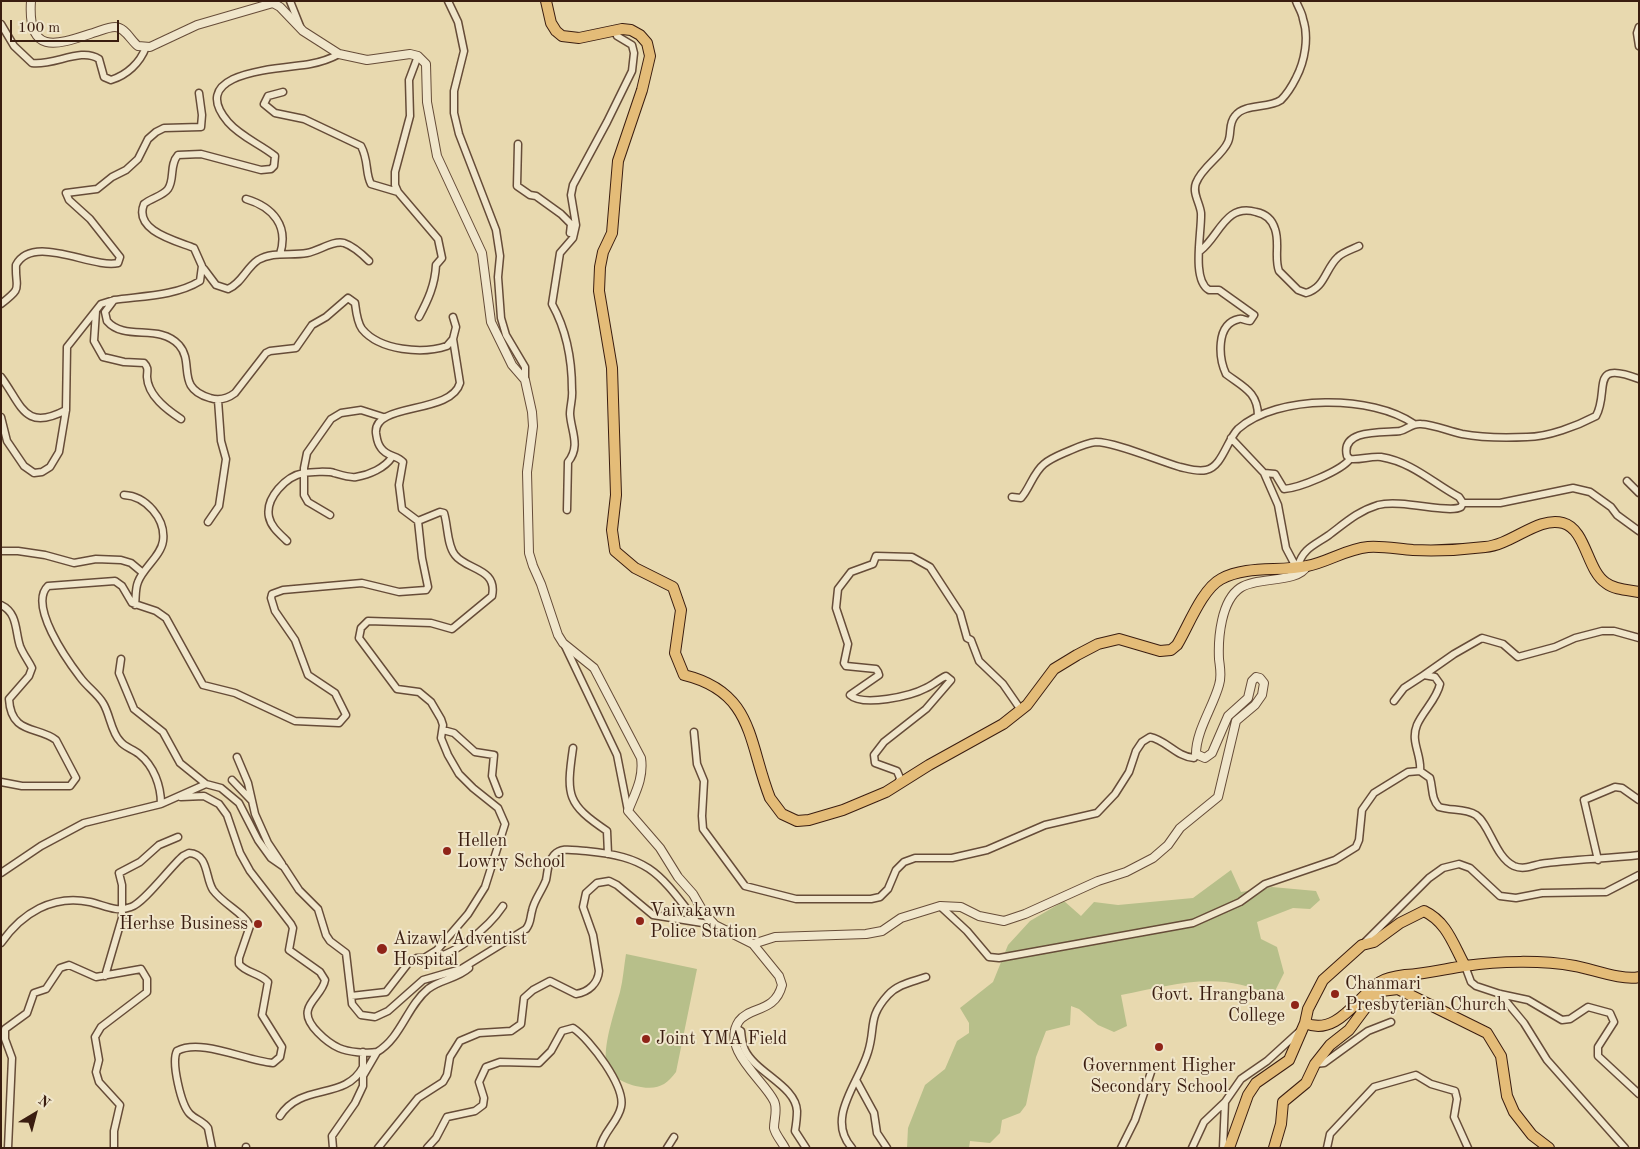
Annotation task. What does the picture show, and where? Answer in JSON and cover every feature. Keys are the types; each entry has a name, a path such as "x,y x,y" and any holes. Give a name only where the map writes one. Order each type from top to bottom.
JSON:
{"main road":[{"path":"546,1 551,23 562,36 579,38 614,30 631,30 640,35 647,43 650,56 642,90 618,160 612,232 603,252 600,267 600,297 612,368 616,495 612,530 615,551 635,568 673,587 681,610 675,653 679,665 684,675 704,680 731,698 747,727 770,798 782,814 797,821 809,820 868,800 897,785 1003,724 1021,710 1054,669 1098,644 1119,640 1160,651 1171,650 1178,645 1208,592 1220,580 1244,572 1300,566 1367,547 1388,546 1440,550 1499,545 1552,521 1565,524 1573,530 1581,540 1594,568 1606,583 1614,587 1639,592"},
{"path":"1229,1148 1248,1095 1256,1083 1288,1060 1304,1026 1308,1009 1323,980 1362,945 1374,942 1400,923 1424,910 1434,916 1446,928 1465,966"},
{"path":"1304,1026 1313,1027 1336,1021 1351,1011 1362,997 1381,982 1398,976 1429,974 1465,966 1552,963 1590,968 1614,975 1639,976"},
{"path":"1274,1148 1284,1102 1306,1083 1315,1064 1330,1045 1349,1030 1372,999 1382,991 1398,989 1487,1033 1501,1056 1507,1096 1514,1112 1532,1135 1549,1148"}],"street":[{"path":"31,1 34,31 44,42 57,44 114,27 122,30 138,46 146,47 197,25 273,3 280,7 303,31 339,54 367,60 410,54 418,56 428,67 427,102 437,156 484,260 487,302 491,322 512,365 525,380"},
{"path":"290,1 303,31"},
{"path":"448,1 458,22 464,51 454,91 454,112 459,134 496,230 500,256 498,276 501,318 506,335 525,367 525,380 533,426 527,472 529,553 558,635 617,755 628,811 660,848 678,877 693,894 704,913 715,925"},
{"path":"1258,416 1258,404 1248,390 1226,374 1220,342 1221,335 1232,323 1241,318 1252,321 1253,313 1219,290 1205,288 1199,268 1201,212 1195,190 1196,182 1228,142 1235,115 1246,109 1265,106 1281,99 1301,68 1305,48 1305,32 1304,19 1296,1"},
{"path":"1,24 14,46 32,63 56,62 88,54 99,59 103,75 111,80 131,69 146,47"},
{"path":"1639,27 1637,33 1639,46"},
{"path":"567,510 568,462 573,456 576,441 570,413 572,364 570,350 551,297 560,253 572,238 576,225 571,195 573,184 607,122 634,61 633,48 617,36 614,30"},
{"path":"339,54 320,62 255,71 238,76 220,89 218,101 227,121 275,156 276,161 271,169 261,170 201,154 178,155 174,159 170,186 167,191 144,204 142,210 146,223 157,233 194,248 207,275 216,285 228,289 237,285 259,260 280,254 309,252 344,243 369,261"},
{"path":"418,56 409,80 410,116 395,172 398,192 438,239 442,258 436,265 435,279 430,298 419,318"},
{"path":"284,92 268,96 264,104 275,113 304,119 361,146 369,166 368,174 372,184 398,192"},
{"path":"1,304 17,290 19,285 16,266 26,255 35,252 62,254 104,263 118,263 120,256 90,219 69,200 66,193 97,189 112,177 126,170 138,159 148,138 164,128 201,127 202,115 199,93"},
{"path":"518,144 517,186 530,195 536,196 570,221 571,231 565,246"},
{"path":"246,199 266,208 277,218 284,244 280,254"},
{"path":"1200,252 1224,222 1234,213 1246,210 1265,214 1271,220 1276,231 1279,271 1298,290 1306,293 1316,289 1337,258 1359,246"},
{"path":"1,417 7,441 16,455 30,470 42,472 55,461 59,452 66,410 68,347 96,309 105,301 159,294 193,285 200,281 202,266"},
{"path":"114,300 105,312 110,325 125,331 156,333 174,341 183,354 186,375 190,386 202,396 218,400 229,398 235,393 266,353 296,348 312,325 326,317 348,298 355,303 362,329 376,339 400,349 420,352 447,346 453,339"},
{"path":"96,309 94,341 103,357 124,362 144,363 148,371 147,378 155,397 169,411 182,419"},
{"path":"161,804 162,791 151,768 138,753 118,739 102,701 81,678 55,641 45,615 43,597 45,589 48,586 109,580 122,586 129,599 135,605 156,611 166,618 203,684 235,693 294,722 339,723 346,715 339,698 329,688 308,675 295,640 275,611 271,598 272,594 283,590 362,583 399,592 426,590 428,587 422,558 418,521 402,509 400,485 403,462 399,458 392,457 384,452 377,442 376,425 383,417 433,403 453,392 458,387 460,382 453,339 456,327 453,317"},
{"path":"1012,497 1020,498 1023,496 1028,484 1044,464 1088,444 1109,444 1159,462 1195,471 1205,470 1213,467 1230,438 1242,426 1258,416 1270,411 1313,403 1336,402 1385,410 1414,424 1429,425 1478,436 1529,437 1562,429 1596,416 1600,404 1601,385 1605,378 1613,372 1619,372 1639,379"},
{"path":"1,377 20,408 30,417 47,418 66,410"},
{"path":"208,522 219,506 221,479 226,459 221,441 218,400"},
{"path":"330,515 306,500 304,495 303,473 307,453 335,416 352,410 373,412 383,417"},
{"path":"1350,459 1347,456 1347,446 1350,441 1360,435 1375,431 1405,430 1414,424"},
{"path":"1230,438 1264,473 1278,506 1286,548 1300,566"},
{"path":"1264,473 1275,474 1284,489 1295,489 1342,467 1350,459 1369,456 1398,461 1414,468 1459,497 1463,503"},
{"path":"287,541 270,520 269,506 283,484 303,473 331,472 357,477 384,467 392,457"},
{"path":"1627,481 1639,493"},
{"path":"1463,503 1500,503 1573,488 1590,492 1611,507 1617,516 1639,531"},
{"path":"124,494 133,495 150,506 162,528 163,543 138,583 135,605"},
{"path":"694,732 698,768 704,781 703,829 745,886 802,899 871,899 880,897 888,889 896,870 904,862 915,858 952,858 987,850 1045,825 1097,813 1115,794 1129,772 1136,751 1142,742 1150,737 1160,739 1184,756 1194,758 1202,729 1219,684 1220,637 1224,614 1231,598 1242,586 1295,575 1308,548 1351,517 1370,508 1402,502 1451,510 1461,507 1463,503"},
{"path":"418,521 440,512 444,513 454,553 461,561 484,573 493,590 492,596 452,629 431,623 368,621 360,628 359,638 397,689 418,692 431,702 441,719 443,730 441,738 448,754 460,774 498,808 504,819 505,828 492,860 485,887 478,899 441,946 424,958"},
{"path":"1,551 18,551 45,555 74,563 96,559 121,560 131,564 143,573"},
{"path":"897,785 900,778 898,772 875,763 874,755 884,742 926,709 951,680 946,676 925,689 884,699 858,699 850,695 879,675 876,669 846,666 844,663 848,644 838,614 837,597 844,579 856,569 873,564 876,556 912,557 930,567 960,613 967,638 971,640 979,661 1003,684 1021,710"},
{"path":"1,605 8,608 14,615 21,649 32,668 29,676 10,699 10,706 20,724 27,729 51,736 56,740 76,778 70,786 22,786 1,782"},
{"path":"1394,701 1404,688 1454,654 1482,638 1503,644 1518,657 1602,631 1614,631 1639,638"},
{"path":"563,643 594,668 641,758 643,770 639,788 628,811"},
{"path":"121,659 119,673 134,709 163,732 180,762 206,784 221,788 239,803 258,840 271,858 284,867"},
{"path":"1420,771 1421,760 1413,742 1417,726 1440,684 1435,677 1424,675"},
{"path":"752,944 775,937 866,934 882,931 901,918 940,906 961,907 979,916 1004,921 1025,914 1098,881 1126,872 1153,858 1168,845 1180,828 1218,797 1232,729 1236,721 1255,705 1262,695 1262,679 1256,677 1252,681 1248,698 1228,716 1212,753 1205,758 1196,754"},
{"path":"443,730 454,733 475,752 494,756 492,776 499,794"},
{"path":"573,748 570,771 572,798 583,815 607,831 608,854"},
{"path":"237,757 268,842 299,890 320,913 326,935 346,953 352,1004 361,1015 375,1017 388,1011 423,980 461,969 476,962"},
{"path":"940,906 968,931 989,957 999,958 1193,923 1240,902 1265,884 1335,860 1356,847 1360,840 1362,810 1367,800 1408,772 1420,771 1430,778 1434,803 1439,807 1468,811 1478,816 1497,848 1513,866 1525,868 1568,860 1598,860 1639,856"},
{"path":"232,780 252,801"},
{"path":"1,873 41,846 84,823 161,804 206,784"},
{"path":"1598,860 1584,800 1615,787 1622,788 1639,800"},
{"path":"178,797 210,798 224,809 240,853 291,924 289,950 320,972 325,980 317,998 308,1010 310,1021 329,1043 340,1049 378,1052"},
{"path":"105,976 123,910 120,872 140,862 159,845 178,837"},
{"path":"333,1148 332,1136 355,1103 363,1086 363,1076 378,1052 389,1044 414,1005 429,988 460,976 476,962 529,926 532,910 546,878 548,864 553,856 565,850 608,854 626,858 650,868 679,896 696,920"},
{"path":"1,944 16,925 57,900 88,902 123,910 138,904 183,856 194,854 203,861 209,883 214,891 225,904 244,918 250,926 239,958 239,964 244,969 257,973 268,982 262,1015 282,1047 280,1057 273,1063 261,1062 202,1047 180,1049 174,1057 178,1085 186,1108 189,1113 208,1128 212,1148"},
{"path":"1362,945 1401,904 1442,868 1459,864 1470,868 1500,896 1516,898 1542,893 1606,892 1639,875"},
{"path":"378,1148 418,1098 444,1082 450,1057 460,1042 478,1033 511,1031 517,1028 523,1020 524,998 547,982 552,981 576,994 592,987 599,971 593,935 583,907 586,893 597,883 609,881 617,885 653,915 696,920 715,925 752,944 779,976 782,985 777,997 769,1005 743,1017 736,1028 740,1058 767,1087 774,1102 774,1130 785,1148"},
{"path":"351,996 386,992 410,961 417,958 436,958 451,952 476,934 503,906"},
{"path":"8,1148 12,1058 5,1040 5,1029 27,1013 34,993 46,989 62,966 72,966 93,977 141,969 145,972 148,988 145,994 101,1027 95,1037 98,1082 120,1105 114,1131 114,1148"},
{"path":"1465,966 1473,984 1500,994 1528,1000 1562,1020 1570,1019 1588,1008 1610,1014 1614,1022 1598,1046 1598,1056 1639,1094"},
{"path":"852,1148 844,1140 842,1117 868,1052 871,1023 875,1011 896,987 926,977"},
{"path":"1500,994 1524,1023 1552,1067 1625,1148"},
{"path":"1315,1064 1324,1063 1368,1031 1391,1022"},
{"path":"1192,1148 1204,1122 1225,1102 1241,1079 1267,1061 1304,1026"},
{"path":"427,1148 436,1138 447,1118 475,1112 483,1105 484,1098 479,1082 486,1066 500,1062 539,1063 551,1051 562,1031 573,1028 589,1042 618,1085 623,1098 621,1110 605,1133 600,1148"},
{"path":"736,1028 741,1031 744,1047 752,1061 786,1089 794,1101 797,1112 795,1131 806,1148"},
{"path":"280,1116 292,1102 313,1092 340,1088 352,1081 363,1067 362,1052"},
{"path":"1121,1148 1136,1120 1152,1069"},
{"path":"1327,1148 1330,1134 1350,1115 1368,1091 1374,1087 1416,1074 1431,1084 1455,1091 1457,1099 1454,1117 1468,1148"},
{"path":"856,1080 874,1113 877,1133 887,1148"},
{"path":"1223,1148 1225,1102"},
{"path":"667,1148 674,1137"}],"green space":[{"path":"1231,870 1241,892 1272,887 1316,891 1320,900 1310,909 1293,908 1257,922 1261,939 1277,947 1284,973 1272,997 1253,988 1235,983 1216,981 1179,984 1121,995 1127,1026 1114,1032 1098,1025 1079,1009 1071,1006 1070,1025 1046,1031 1036,1057 1026,1105 1020,1113 1002,1120 1000,1133 990,1143 970,1141 969,1148 907,1148 908,1128 925,1085 945,1069 957,1041 969,1033 969,1023 960,1008 993,982 1008,945 1030,921 1064,901 1081,916 1094,902 1118,905 1193,898"},
{"name":"Joint YMA Field","path":"626,954 697,969 676,1072 669,1080 657,1087 647,1088 624,1082 610,1072 606,1061 608,1036 621,987"}],"place":[{"name":"Hellen Lowry School","path":"447,851"},
{"name":"Vaivakawn Police Station","path":"640,921"},
{"name":"Herhse Business","path":"258,924"},
{"name":"Aizawl Adventist Hospital","path":"382,949"},
{"name":"Chanmari Presbyterian Church","path":"1335,994"},
{"name":"Govt. Hrangbana College","path":"1295,1005"},
{"name":"Joint YMA Field","path":"646,1039"},
{"name":"Government Higher Secondary School","path":"1159,1047"}]}
